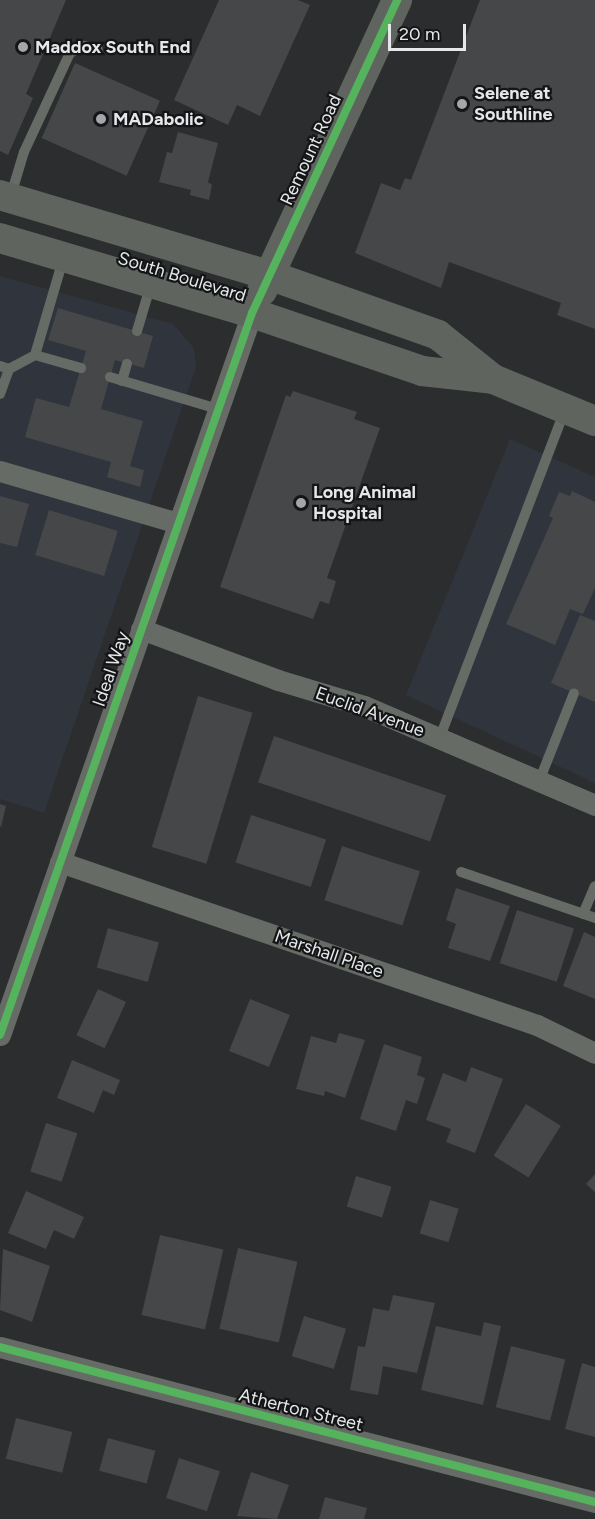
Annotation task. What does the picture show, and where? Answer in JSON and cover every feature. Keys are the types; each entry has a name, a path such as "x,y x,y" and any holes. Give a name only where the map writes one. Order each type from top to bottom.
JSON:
{"main road":[{"name":"Remount Road","path":"252,313 397,0"},
{"name":"South Boulevard","path":"5,197 269,275 438,335 493,379 595,422"},
{"name":"South Boulevard","path":"0,238 252,313 422,371 493,379"}],"street":[{"name":"Ideal Way","path":"0,1035 252,313"},
{"path":"0,471 178,523"},
{"name":"Euclid Avenue","path":"141,629 278,680 364,706 540,779 595,805"},
{"name":"Marshall Place","path":"60,862 537,1025 595,1053"},
{"name":"Atherton Street","path":"0,1347 595,1502"}],"lane":[{"path":"5,197 70,53 84,45 98,49"},
{"path":"35,355 64,257"},
{"path":"137,331 151,283"},
{"path":"0,394 4,367 35,355 81,368"},
{"path":"123,381 127,364"},
{"path":"110,377 218,409"},
{"path":"440,737 565,409"},
{"path":"540,779 574,693"},
{"path":"461,872 595,918"},
{"path":"583,914 595,886"}],"shaded area":[{"path":"0,276 173,324 194,348 196,367 44,813 0,799"},
{"path":"510,439 595,477 595,783 406,695"}],"building":[{"name":"Maddox South End","path":"0,0 66,0 26,94 33,98 8,155 0,151"},
{"path":"219,0 298,0 310,5 260,116 237,105 228,125 174,100"},
{"path":"480,0 595,0 595,329 557,315 561,303 449,262 441,288 355,253 381,183 400,190 405,178 411,180"},
{"name":"MADabolic","path":"75,63 160,101 127,176 42,138"},
{"path":"178,132 218,143 208,182 212,185 209,200 190,195 191,190 159,182 167,152 172,153"},
{"path":"58,308 153,336 144,368 115,360 101,409 143,421 130,466 144,470 140,487 107,477 111,462 25,437 36,398 69,407 86,351 48,340"},
{"name":"Long Animal Hospital","path":"293,391 357,412 354,419 380,428 327,578 336,581 329,604 320,601 313,619 220,587 286,395 290,397"},
{"path":"572,491 595,502 595,588 583,614 570,609 555,645 506,624 553,518 549,516 559,492 570,496"},
{"path":"0,496 29,504 17,547 0,543"},
{"path":"49,510 118,531 104,576 35,555"},
{"path":"580,615 595,621 595,702 551,683"},
{"path":"198,696 253,713 206,864 152,847"},
{"path":"274,736 446,795 430,842 258,782"},
{"path":"0,804 6,806 1,827 0,826"},
{"path":"251,815 326,839 311,887 236,863"},
{"path":"342,846 420,871 402,926 324,900"},
{"path":"456,888 510,906 490,961 448,948 456,924 446,920"},
{"path":"517,910 574,929 557,982 500,963"},
{"path":"108,928 159,943 148,982 97,967"},
{"path":"584,932 595,937 595,999 563,986"},
{"path":"98,989 126,1002 105,1048 76,1035"},
{"path":"250,999 290,1015 269,1067 229,1051"},
{"path":"339,1033 365,1040 345,1098 325,1091 324,1096 296,1089 311,1036 336,1043"},
{"path":"384,1044 422,1057 417,1075 425,1078 417,1104 406,1100 396,1131 360,1119"},
{"path":"72,1060 120,1080 114,1095 103,1090 94,1113 57,1098"},
{"path":"471,1067 503,1079 475,1153 446,1142 451,1129 426,1120 443,1073 466,1082"},
{"path":"526,1104 561,1126 528,1177 494,1156"},
{"path":"46,1123 77,1133 62,1182 30,1172"},
{"path":"595,1174 595,1192 586,1184"},
{"path":"356,1176 391,1187 382,1217 347,1207"},
{"path":"26,1191 84,1217 74,1239 54,1230 46,1249 8,1233"},
{"path":"430,1200 459,1209 448,1242 420,1233"},
{"path":"160,1235 223,1250 205,1330 142,1315"},
{"path":"238,1248 297,1262 279,1343 219,1329"},
{"path":"3,1249 50,1266 32,1322 0,1310"},
{"path":"393,1295 435,1303 417,1373 383,1366 378,1395 350,1390 358,1346 365,1347 373,1308 389,1311"},
{"path":"304,1316 346,1329 334,1369 292,1356"},
{"path":"484,1322 501,1326 483,1405 421,1390 436,1326 481,1336"},
{"path":"511,1346 565,1360 550,1421 496,1407"},
{"path":"582,1363 595,1367 595,1437 565,1429"},
{"path":"16,1418 72,1432 62,1473 6,1459"},
{"path":"108,1438 155,1451 147,1484 99,1471"},
{"path":"179,1458 220,1471 207,1511 166,1498"},
{"path":"251,1472 289,1485 277,1519 237,1516"},
{"path":"325,1497 367,1508 364,1519 319,1519"}],"cycle path":[{"path":"0,1035 252,313 397,0"},
{"path":"0,1347 595,1502"}],"place":[{"name":"Maddox South End","path":"23,47"},
{"name":"Selene at Southline","path":"462,104"},
{"name":"MADabolic","path":"101,119"},
{"name":"Long Animal Hospital","path":"301,503"}]}
